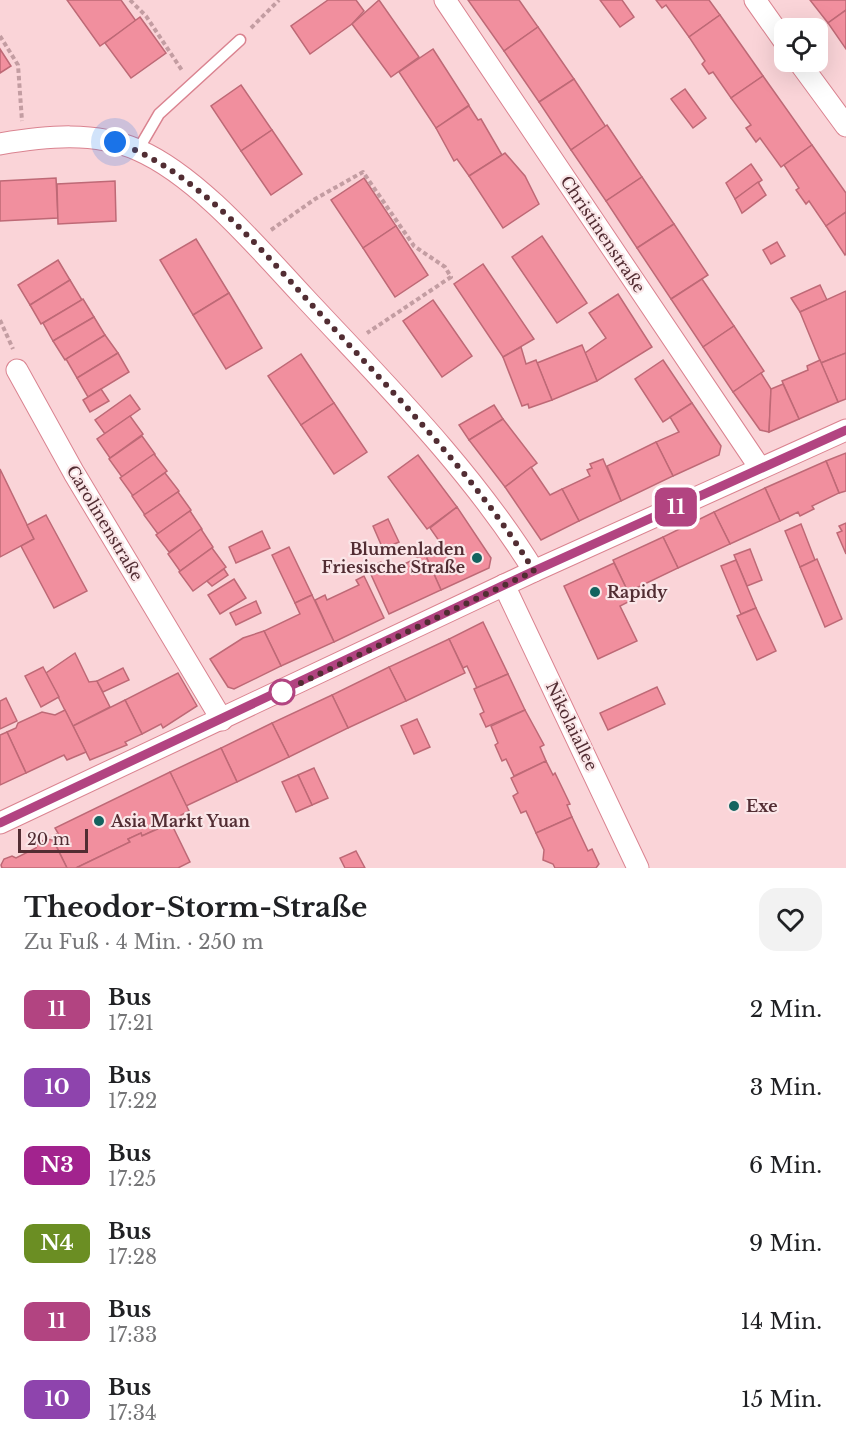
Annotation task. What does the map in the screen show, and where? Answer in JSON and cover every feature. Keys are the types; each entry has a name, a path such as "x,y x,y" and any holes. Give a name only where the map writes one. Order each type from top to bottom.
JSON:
{"street":[{"name":"Christinenstraße","path":"445,0 760,468"},
{"path":"755,0 774,27"},
{"path":"806,72 846,126"},
{"path":"0,144 24,140 92,138 138,150 187,180 253,243 408,408 482,494 534,571"},
{"name":"Carolinenstraße","path":"18,370 75,473 222,720"},
{"path":"0,823 534,571 846,430"},
{"name":"Nikolaiallee","path":"504,585 638,868"}],"lane":[{"path":"138,150 159,114 240,40"}],"path":[{"path":"130,0 146,16 191,85"},
{"path":"240,40 279,0"},
{"path":"0,36 18,65 24,140"},
{"path":"253,243 315,199 363,172 414,246 445,267 451,277 349,345"},
{"path":"0,320 12,342 18,370"}],"building":[{"path":"67,0 121,0 136,21 100,46"},
{"path":"328,0 356,0 364,11 352,24 310,54 291,26"},
{"path":"379,0 419,57 391,77 352,24"},
{"path":"468,0 519,0 538,27 504,51"},
{"path":"600,0 622,0 634,17 620,27"},
{"path":"656,0 709,0 720,15 689,37 666,5 662,8"},
{"path":"810,0 846,0 846,10 828,23 828,18 824,18"},
{"path":"846,10 846,49 828,23"},
{"path":"720,15 763,76 731,98 713,72 709,74 702,64 705,61 689,37"},
{"path":"140,17 166,53 131,78 105,43"},
{"path":"538,27 574,79 539,102 504,51"},
{"path":"0,49 11,66 0,73"},
{"path":"433,49 469,105 436,128 399,72"},
{"path":"763,76 812,145 781,167 760,138 756,142 746,128 751,125 731,98"},
{"path":"574,79 606,127 571,150 539,102"},
{"path":"241,85 272,130 241,151 211,106"},
{"path":"685,89 706,118 693,128 671,99"},
{"path":"469,106 478,120 481,119 502,155 469,176 457,159 454,161 436,128"},
{"path":"607,125 642,177 606,201 571,150"},
{"path":"272,130 302,174 271,195 241,151"},
{"path":"812,145 846,193 846,212 826,226 809,201 806,204 796,190 799,188 784,165"},
{"path":"505,153 525,176 539,204 503,228 469,176"},
{"path":"751,164 762,180 735,199 726,183"},
{"path":"642,177 674,224 637,248 606,201"},
{"path":"56,178 58,218 0,221 0,181"},
{"path":"364,178 396,226 363,248 331,200"},
{"path":"115,181 116,221 58,224 57,184"},
{"path":"758,182 766,195 742,213 735,199"},
{"path":"846,212 846,254 845,255 826,226"},
{"path":"674,224 708,275 671,299 637,248"},
{"path":"396,226 428,275 395,297 363,248"},
{"path":"542,236 587,303 557,323 512,257"},
{"path":"196,239 229,293 193,315 160,260"},
{"path":"777,242 785,256 771,264 763,250"},
{"path":"58,260 70,280 30,305 18,285"},
{"path":"483,264 534,339 503,357 454,284"},
{"path":"702,279 734,326 703,347 671,299"},
{"path":"70,280 82,300 41,324 30,305"},
{"path":"820,285 827,300 800,312 791,298"},
{"path":"846,291 846,353 821,363 800,312"},
{"path":"229,293 262,348 226,369 193,315"},
{"path":"618,294 652,347 597,381 585,353 606,338 589,313"},
{"path":"83,299 94,317 53,341 43,323"},
{"path":"433,300 472,356 442,377 403,321"},
{"path":"94,317 105,335 65,360 53,341"},
{"path":"734,326 764,371 733,392 703,347"},
{"path":"105,335 118,353 77,378 66,359"},
{"path":"582,345 597,381 552,400 537,363"},
{"path":"521,347 526,364 536,360 552,400 529,408 528,404 522,406 503,357"},
{"path":"118,353 129,372 88,397 77,378"},
{"path":"846,353 846,399 838,402 821,363"},
{"path":"301,354 334,403 301,425 268,376"},
{"path":"663,360 692,403 663,422 635,379"},
{"path":"820,360 838,402 799,419 782,381 808,370 807,366"},
{"path":"761,373 771,389 769,432 760,430 733,392"},
{"path":"783,384 799,419 769,432 771,389"},
{"path":"101,389 109,401 90,412 83,400"},
{"path":"130,395 140,409 105,434 95,420"},
{"path":"334,403 367,452 334,474 301,425"},
{"path":"692,403 721,446 719,455 673,476 656,442 679,432 670,417"},
{"path":"494,405 503,419 469,440 459,425"},
{"path":"130,416 143,434 110,458 97,439"},
{"path":"503,419 537,463 505,487 469,440"},
{"path":"142,436 155,454 122,477 109,459"},
{"path":"656,442 673,476 621,501 607,466"},
{"path":"846,453 846,491 839,493 826,461"},
{"path":"154,454 167,471 133,496 120,478"},
{"path":"418,455 457,507 427,529 388,477"},
{"path":"603,459 621,501 579,521 562,489 590,476 587,470 592,468 590,464"},
{"path":"826,461 839,493 812,506 814,509 800,516 798,512 780,521 765,488"},
{"path":"531,467 550,495 562,489 579,521 541,540 505,487"},
{"path":"0,469 34,539 0,557"},
{"path":"165,473 179,491 145,515 132,496"},
{"path":"765,488 780,521 730,544 714,512"},
{"path":"178,492 191,510 158,534 144,515"},
{"path":"457,507 491,558 489,568 441,590 425,554 442,545 430,528"},
{"path":"190,511 202,529 169,552 156,535"},
{"path":"714,512 730,544 678,568 663,537"},
{"path":"46,515 87,591 54,608 21,546 34,539 27,525"},
{"path":"388,519 399,542 383,549 373,526"},
{"path":"846,523 846,554 837,533 842,531 839,526"},
{"path":"801,524 815,560 800,567 785,531"},
{"path":"201,529 213,547 180,571 168,554"},
{"path":"262,531 270,548 236,563 229,547"},
{"path":"663,537 678,568 628,592 613,560"},
{"path":"289,547 312,595 295,603 272,555"},
{"path":"212,548 226,567 193,591 179,572"},
{"path":"750,549 762,580 747,586 734,555"},
{"path":"425,554 441,590 389,614 368,568 381,562 386,573"},
{"path":"817,559 842,619 825,627 800,567"},
{"path":"736,560 756,608 741,614 721,566"},
{"path":"614,563 632,600 620,606 637,641 598,659 564,586"},
{"path":"224,569 228,575 212,586 207,581"},
{"path":"364,576 384,618 334,642 315,600 325,595 327,600 359,585 356,580"},
{"path":"234,579 246,598 220,614 208,595"},
{"path":"312,595 334,642 281,666 264,631 300,614 295,603"},
{"path":"256,601 261,613 236,625 230,613"},
{"path":"756,608 776,651 757,660 737,616"},
{"path":"483,622 508,674 477,688 467,666 463,668 449,639"},
{"path":"264,631 281,666 234,689 228,687 210,659 243,638"},
{"path":"449,639 465,673 406,701 389,667"},
{"path":"75,653 89,682 97,681 110,707 73,726 46,673"},
{"path":"43,667 59,697 41,707 25,676"},
{"path":"389,667 406,701 348,728 332,695"},
{"path":"123,668 129,680 103,692 97,681"},
{"path":"178,673 197,706 163,728 161,724 142,734 125,700"},
{"path":"508,674 525,710 486,727 480,714 484,712 474,689"},
{"path":"657,687 665,704 608,730 600,713"},
{"path":"332,695 348,728 289,757 272,723"},
{"path":"6,698 17,721 0,729 0,701"},
{"path":"125,700 142,734 125,742 127,745 90,760 73,726"},
{"path":"65,710 86,752 67,760 64,755 26,773 7,732 16,728 18,723 42,712 55,715"},
{"path":"525,710 544,745 540,747 546,761 514,776 506,759 502,761 495,745 498,743 491,726"},
{"path":"417,719 430,747 414,754 401,726"},
{"path":"272,723 289,757 237,782 221,748"},
{"path":"7,732 26,773 0,785 0,735"},
{"path":"221,748 237,782 186,806 170,772"},
{"path":"546,761 553,775 555,773 570,804 567,805 572,817 536,833 526,811 521,813 513,796 518,793 511,778"},
{"path":"314,768 328,798 312,805 298,775"},
{"path":"170,772 189,811 181,815 182,817 142,836 141,833 128,839 130,842 76,868 67,868 52,837 58,833 55,828"},
{"path":"298,775 312,805 296,812 282,782"},
{"path":"572,817 588,851 592,849 599,864 596,868 555,868 553,864 543,860 544,850 536,833"},
{"path":"171,823 190,862 178,868 76,868 130,842 128,839 141,833 142,836"},
{"path":"46,839 53,840 67,868 2,868 4,859 12,856 16,858 36,848 38,843"},
{"path":"356,851 365,868 345,868 340,858"}],"bus line":[{"name":"11","path":"0,823 534,571 846,430"}],"place":[{"name":"Blumenladen Friesische Straße","path":"477,558"},
{"name":"Rapidy","path":"595,592"},
{"name":"Exe","path":"734,806"},
{"name":"Asia Markt Yuan","path":"99,821"}],"route":[{"path":"115,142 155,158 187,180 253,243 408,408 482,494 534,571 282,692"}]}
